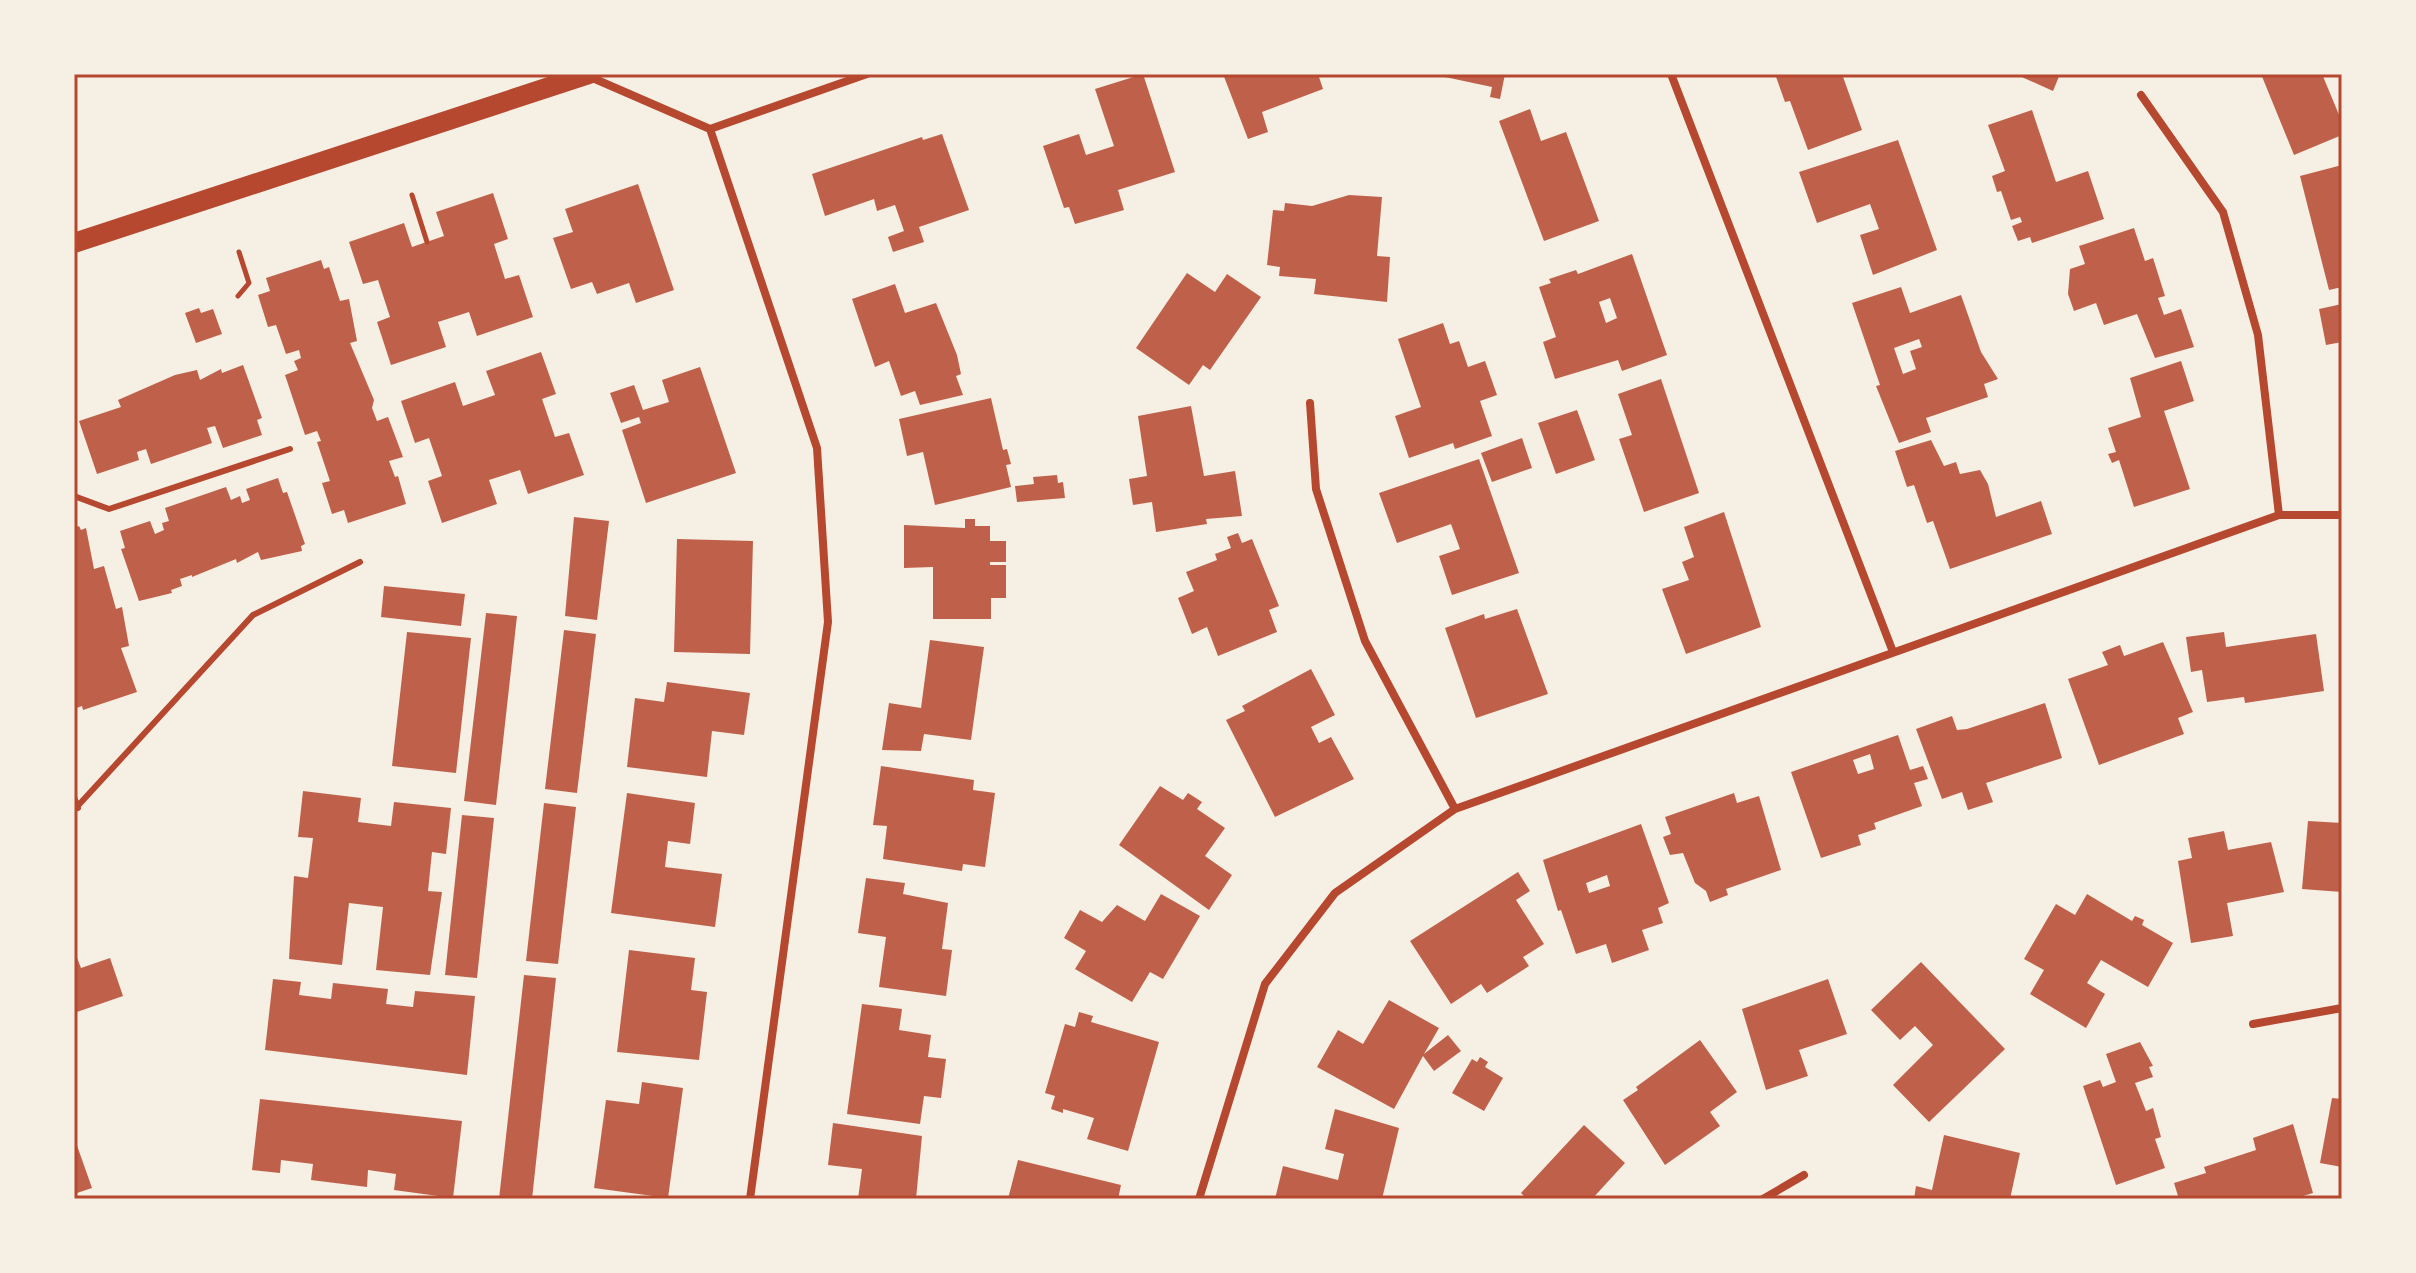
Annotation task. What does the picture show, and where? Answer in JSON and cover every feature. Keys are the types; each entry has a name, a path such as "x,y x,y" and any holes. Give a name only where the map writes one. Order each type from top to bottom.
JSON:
{"main road":[{"path":"74,243 588,75"}],"street":[{"path":"588,75 710,129 867,74"},
{"path":"1671,74 1893,652"},
{"path":"2141,95 2223,212 2258,335 2279,515"},
{"path":"710,129 817,448 828,622 750,1199"},
{"path":"1310,403 1316,489 1365,641 1455,809"},
{"path":"1199,1199 1265,984 1335,893 1455,809 2279,515 2342,515"},
{"path":"2253,1024 2342,1008"},
{"path":"1763,1199 1804,1175"}],"lane":[{"path":"74,496 109,509 290,449"},
{"path":"76,809 253,615 360,562"},
{"path":"74,797 76,809"}],"path":[{"path":"412,195 427,242"},
{"path":"238,296 249,283 239,252"}],"building":[{"path":"1143,74 1175,172 1118,190 1124,210 1075,224 1069,207 1064,208 1043,146 1079,134 1086,155 1114,146 1095,89"},
{"path":"1223,74 1318,74 1323,89 1262,112 1268,132 1248,139"},
{"path":"1431,74 1505,74 1500,99 1490,97 1492,87"},
{"path":"1775,74 1842,74 1862,130 1808,150 1790,101 1785,102"},
{"path":"2015,74 2060,74 2053,91"},
{"path":"2261,74 2322,74 2342,122 2342,135 2294,155"},
{"path":"1530,109 1541,141 1566,132 1599,221 1544,241 1499,121"},
{"path":"2032,110 2056,182 2088,171 2104,219 2032,243 2030,237 2018,241 2012,226 2022,222 2020,217 2011,220 2001,191 1997,192 1992,176 2005,171 1988,125"},
{"path":"942,134 969,210 919,227 924,242 893,252 888,237 904,231 895,205 877,211 874,199 825,216 812,174 922,137 923,140"},
{"path":"1898,140 1937,250 1873,275 1860,235 1879,229 1870,204 1817,223 1799,172"},
{"path":"2342,165 2342,287 2329,290 2300,176"},
{"path":"638,184 674,290 636,303 629,283 597,294 592,282 571,289 553,238 573,232 565,209"},
{"path":"493,193 508,239 494,244 505,279 519,275 533,317 477,336 469,312 438,322 446,347 391,365 377,322 390,317 378,280 363,284 349,242 404,223 412,247 444,236 436,212"},
{"path":"1349,195 1382,197 1377,256 1390,257 1387,302 1314,294 1316,279 1279,276 1280,267 1267,265 1273,210 1284,211 1285,203 1312,206"},
{"path":"2134,228 2145,261 2153,258 2165,296 2158,298 2164,315 2181,309 2194,347 2155,358 2137,314 2104,325 2096,303 2074,311 2068,294 2070,269 2085,264 2079,246"},
{"path":"1632,254 1667,355 1622,371 1618,360 1555,379 1543,342 1556,337 1539,287 1551,283 1549,279 1576,270 1578,274","holes":["1610,298 1617,318 1606,323 1599,302"]},
{"path":"321,260 324,269 329,267 340,301 349,299 357,341 350,343 374,400 372,408 377,421 388,417 403,457 389,461 395,477 398,476 406,504 348,523 344,510 332,514 322,483 330,481 317,442 321,441 317,431 305,435 285,375 298,370 294,361 301,358 299,350 286,354 276,325 268,327 258,295 270,291 266,278"},
{"path":"1187,273 1215,292 1227,274 1261,297 1210,370 1203,365 1189,385 1136,348"},
{"path":"895,284 905,313 936,303 957,355 961,374 956,376 963,395 920,405 915,391 901,396 889,361 875,367 852,299"},
{"path":"1901,287 1910,313 1961,295 1981,352 1998,379 1984,384 1988,397 1926,418 1931,432 1899,443 1876,386 1880,385 1852,303","holes":["1919,339 1922,347 1910,351 1916,369 1903,374 1894,348"]},
{"path":"2342,304 2342,342 2326,345 2319,309"},
{"path":"199,308 201,313 213,309 222,334 196,343 185,313"},
{"path":"1443,323 1450,344 1459,341 1468,367 1485,361 1497,395 1480,401 1492,436 1455,449 1453,443 1409,458 1395,416 1421,407 1398,339"},
{"path":"541,352 556,394 542,399 555,437 569,433 584,475 528,494 520,470 489,480 497,504 442,523 428,481 442,476 429,438 415,443 401,401 455,382 463,406 495,395 486,371"},
{"path":"2181,361 2194,401 2164,411 2190,489 2134,507 2119,460 2112,463 2108,454 2116,452 2108,428 2141,417 2130,378"},
{"path":"243,365 262,418 257,420 262,435 223,448 215,426 207,428 212,443 151,464 146,449 137,452 139,460 97,474 79,421 121,407 118,400 175,375 197,370 200,380 221,369 222,373"},
{"path":"700,367 736,473 646,503 622,430 641,423 639,417 621,423 610,393 634,385 643,410 669,402 662,380"},
{"path":"1661,379 1699,493 1644,512 1619,439 1632,435 1618,394"},
{"path":"991,398 1003,450 1007,449 1011,464 1006,465 1011,487 935,505 923,452 907,456 899,419"},
{"path":"1191,406 1204,476 1235,471 1242,516 1206,519 1207,524 1156,532 1152,502 1133,505 1129,479 1147,476 1138,416"},
{"path":"1577,410 1595,460 1556,474 1538,423"},
{"path":"1522,438 1532,468 1492,482 1481,453"},
{"path":"1931,440 1944,466 1956,462 1960,474 1980,470 1988,484 1996,517 2041,501 2052,534 1950,569 1933,521 1927,523 1914,485 1907,487 1895,451"},
{"path":"1479,459 1519,573 1452,595 1439,556 1460,549 1451,524 1397,543 1379,493"},
{"path":"1057,475 1058,483 1063,482 1065,498 1017,502 1015,486 1034,484 1033,477"},
{"path":"278,478 283,493 287,492 305,544 301,546 302,551 261,560 258,552 237,563 236,559 180,579 182,586 171,590 172,593 139,601 121,549 125,548 120,531 150,521 155,534 164,530 162,523 169,521 165,508 226,487 231,500 240,496 242,503 250,500 246,489"},
{"path":"1724,512 1761,627 1686,654 1662,589 1689,580 1682,562 1694,557 1684,527"},
{"path":"574,517 609,521 597,620 565,616"},
{"path":"965,519 975,519 975,526 990,526 990,541 1006,541 1006,562 990,562 990,565 1006,565 1006,598 991,598 991,619 933,619 933,567 904,568 904,525 965,528"},
{"path":"79,526 81,530 86,528 94,569 104,566 116,609 122,607 129,646 121,648 137,692 83,710 82,706 74,709 74,528"},
{"path":"1238,533 1242,543 1252,539 1279,606 1269,610 1277,632 1218,656 1207,627 1192,634 1178,598 1194,591 1186,572 1217,560 1215,554 1231,548 1227,537"},
{"path":"677,539 753,541 750,654 674,652"},
{"path":"384,586 465,594 461,626 381,617"},
{"path":"1517,609 1548,694 1476,718 1445,628 1484,614 1485,619"},
{"path":"486,613 517,616 496,805 464,801"},
{"path":"564,630 596,634 577,793 545,789"},
{"path":"407,632 471,638 456,773 392,766"},
{"path":"2224,632 2226,647 2316,634 2324,691 2245,703 2244,697 2207,702 2202,670 2191,672 2186,637"},
{"path":"930,640 984,647 971,740 924,734 921,751 882,750 889,703 921,708"},
{"path":"2163,642 2193,712 2178,718 2184,734 2099,765 2068,679 2108,665 2102,652 2120,645 2124,656"},
{"path":"1311,669 1335,715 1311,727 1319,743 1331,737 1354,779 1275,817 1226,720 1245,711 1242,706"},
{"path":"667,682 750,693 744,735 712,731 707,777 627,767 635,698 664,702"},
{"path":"2045,703 2062,758 1986,783 1993,802 1968,810 1962,792 1942,799 1916,729 1952,716 1957,730 1967,729"},
{"path":"1898,735 1910,770 1923,766 1928,779 1914,783 1922,806 1874,823 1876,829 1858,835 1861,845 1821,858 1791,772","holes":["1870,754 1874,769 1858,774 1853,760"]},
{"path":"881,766 974,780 973,790 995,793 985,867 963,864 962,871 883,859 887,826 873,825"},
{"path":"1160,786 1183,800 1188,793 1202,802 1197,809 1225,828 1205,856 1232,875 1209,910 1119,845"},
{"path":"303,791 361,798 358,822 391,826 394,802 451,808 446,854 432,852 428,891 442,892 430,975 376,970 383,907 349,903 342,965 289,959 294,876 308,878 313,838 298,837"},
{"path":"627,793 695,803 690,844 668,841 665,867 722,874 715,927 611,913"},
{"path":"1734,793 1737,803 1759,796 1781,870 1726,889 1728,895 1710,902 1706,891 1695,883 1683,853 1670,855 1663,837 1671,834 1665,817"},
{"path":"544,803 576,807 558,964 526,961"},
{"path":"462,815 494,818 477,978 445,975"},
{"path":"2308,821 2342,823 2342,892 2302,889"},
{"path":"1641,824 1669,903 1658,908 1663,923 1642,930 1649,950 1612,963 1606,944 1576,954 1561,910 1558,911 1543,860","holes":["1607,875 1610,886 1589,893 1586,883"]},
{"path":"2224,831 2228,850 2271,842 2284,892 2227,903 2233,936 2191,943 2178,861 2192,858 2188,838"},
{"path":"1518,872 1530,891 1516,900 1544,944 1523,957 1529,966 1487,993 1481,984 1451,1004 1410,941"},
{"path":"866,878 905,883 903,894 948,903 942,949 952,950 946,996 879,987 886,937 858,933"},
{"path":"1161,894 1200,916 1163,979 1150,972 1132,1002 1075,969 1086,951 1064,938 1080,910 1102,922 1117,905 1145,921"},
{"path":"2087,894 2132,921 2135,916 2144,920 2142,925 2173,943 2148,987 2101,960 2087,983 2105,994 2086,1028 2030,994 2044,970 2024,959 2056,904 2075,915"},
{"path":"74,950 81,968 110,958 123,996 74,1013"},
{"path":"629,950 695,958 691,990 707,992 699,1060 617,1052"},
{"path":"1921,962 2005,1049 1929,1122 1893,1085 1933,1045 1915,1026 1900,1040 1871,1010"},
{"path":"524,975 556,978 532,1199 499,1199"},
{"path":"273,979 301,982 299,995 331,999 333,983 388,989 386,1004 413,1007 415,991 475,996 467,1075 265,1050"},
{"path":"1828,979 1847,1034 1799,1050 1808,1076 1766,1090 1742,1009"},
{"path":"1389,1000 1439,1028 1424,1054 1448,1035 1461,1051 1434,1071 1423,1056 1394,1109 1317,1067 1338,1030 1363,1044"},
{"path":"862,1004 902,1009 899,1030 931,1035 928,1057 946,1059 941,1098 924,1096 920,1124 847,1114"},
{"path":"1079,1012 1093,1016 1091,1022 1159,1042 1128,1151 1087,1139 1094,1118 1063,1109 1063,1113 1051,1109 1055,1096 1045,1093 1065,1024 1075,1027"},
{"path":"1700,1040 1737,1092 1710,1112 1720,1126 1665,1165 1623,1100"},
{"path":"2140,1042 2153,1066 2149,1067 2153,1077 2135,1083 2146,1111 2153,1108 2161,1137 2155,1139 2165,1168 2116,1185 2083,1086 2100,1080 2103,1087 2116,1082 2106,1054"},
{"path":"1480,1057 1488,1062 1485,1067 1503,1078 1484,1111 1452,1093 1472,1059 1477,1062"},
{"path":"642,1082 683,1088 668,1198 594,1188 606,1100 639,1104"},
{"path":"2332,1098 2342,1099 2342,1167 2320,1163"},
{"path":"260,1099 462,1121 453,1198 394,1190 396,1174 368,1170 367,1187 311,1180 313,1164 281,1160 280,1173 252,1170"},
{"path":"1335,1109 1399,1128 1382,1199 1275,1199 1283,1166 1338,1180 1344,1154 1325,1149"},
{"path":"833,1123 922,1136 916,1199 858,1199 862,1169 828,1165"},
{"path":"2293,1124 2313,1193 2293,1199 2179,1199 2174,1183 2206,1173 2204,1167 2256,1150 2253,1138"},
{"path":"1584,1125 1625,1163 1592,1199 1527,1199 1521,1193"},
{"path":"1944,1135 2020,1153 2010,1199 1914,1199 1916,1186 1932,1190"},
{"path":"74,1137 92,1188 74,1194"},
{"path":"1018,1160 1121,1185 1118,1199 1008,1199"}]}
